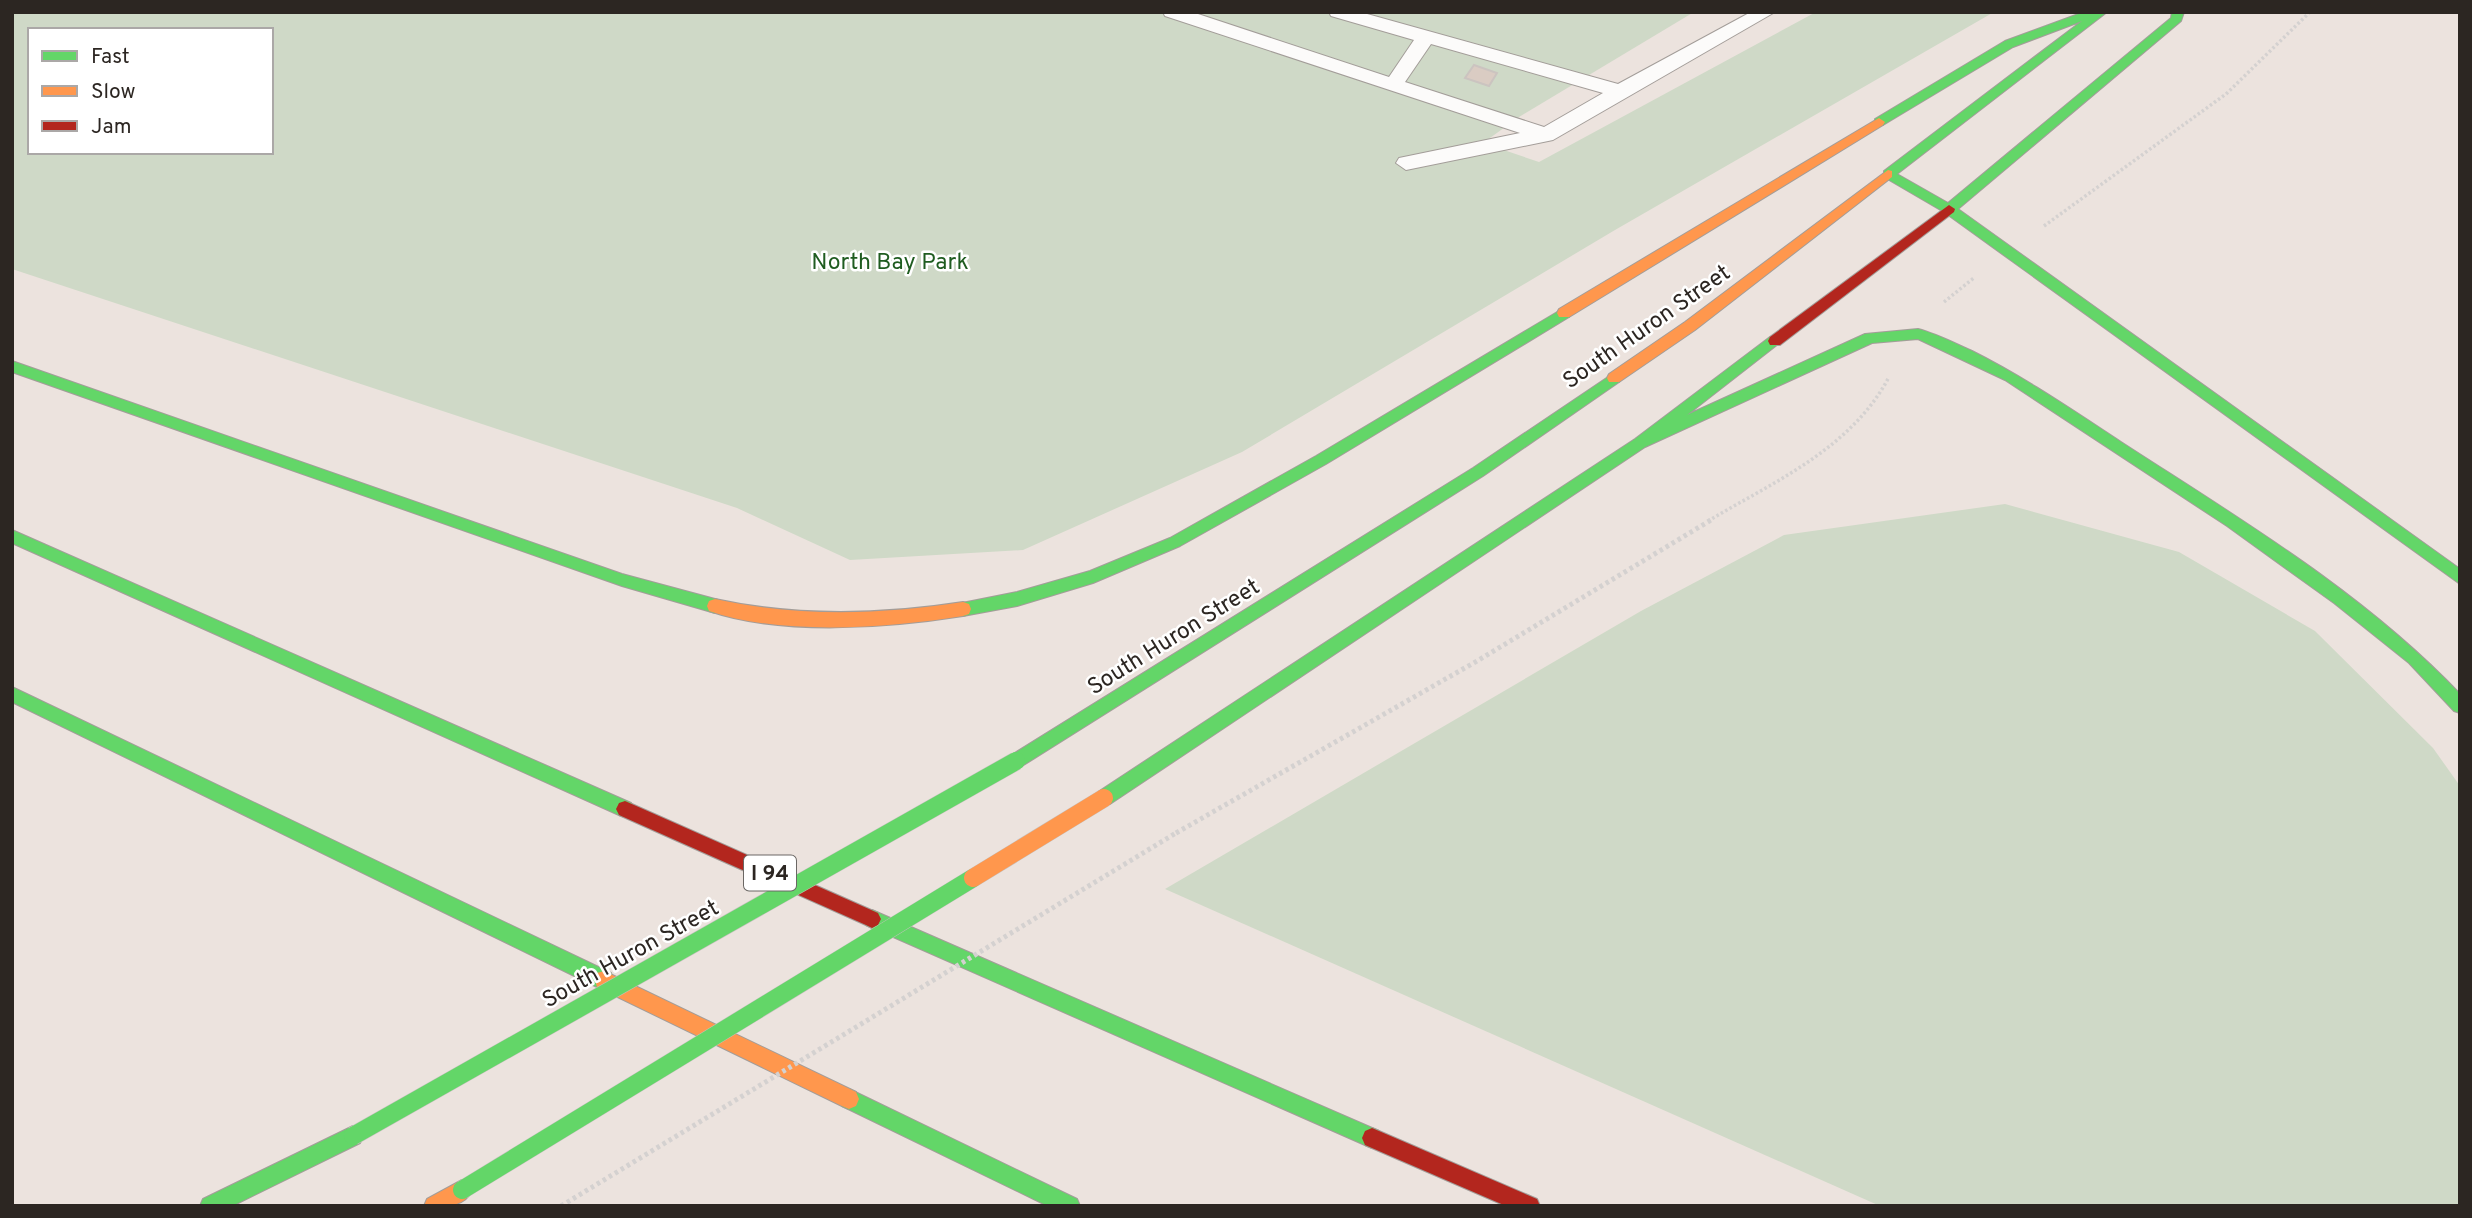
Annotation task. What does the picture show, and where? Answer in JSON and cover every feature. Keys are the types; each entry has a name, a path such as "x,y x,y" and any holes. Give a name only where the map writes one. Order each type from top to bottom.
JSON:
{"main road":[{"path":"12,366 622,580 720,608 836,619 918,617 1017,599 1068,584 1175,542 1321,460 2009,44 2095,12"},
{"name":"South Huron Street","path":"210,1206 353,1136 1016,761 1478,472 1690,326 2101,12"},
{"path":"434,1206 1104,798 1640,443 1949,209 2177,19 2178,12"},
{"path":"1888,174 1949,209 2460,578"},
{"path":"1640,443 1870,338 1918,334 1930,337 2010,376 2340,598 2415,658 2460,706"},
{"name":"I 94","path":"12,536 1040,994 1530,1206"},
{"path":"12,694 1070,1206"}],"lane":[{"path":"1172,12 1546,135"},
{"path":"1338,12 1620,91"},
{"path":"1406,163 1546,135 1620,91 1766,12"},
{"path":"1393,85 1426,37"}],"path":[{"path":"2039,230 2226,94 2310,12"},
{"path":"1942,303 1982,272"},
{"path":"561,1206 1176,833 1478,662 1833,445 1874,405 1893,369"}],"green space":[{"name":"North Bay Park","path":"12,12 1694,12 1519,117 1483,143 1539,162 1816,12 1994,12 1615,230 1242,452 1023,550 850,560 737,508 12,269"},
{"path":"2005,504 2179,552 2315,631 2433,748 2460,786 2460,1206 1880,1206 1165,889 1641,611 1784,535"}],"building":[{"path":"1474,65 1497,73 1489,86 1465,78"}],"traffic: fast":[{"path":"1879,122 2009,44 2095,12"},
{"path":"1888,174 2101,12"},
{"path":"1949,209 2177,19 2178,12"},
{"path":"1888,174 1949,209 2460,578"},
{"path":"963,609 1017,599 1093,577 1175,542 1321,460 1564,313"},
{"path":"1640,443 1870,338 1918,334 1930,337 2010,376 2232,522 2340,598 2415,658 2460,706"},
{"path":"1104,798 1640,443 1775,341"},
{"path":"12,366 622,580 715,606"},
{"path":"1016,761 1478,472 1614,378"},
{"path":"12,536 625,809"},
{"path":"12,694 604,980"},
{"path":"353,1136 1016,761"},
{"path":"462,1190 973,878"},
{"path":"872,919 1372,1138"},
{"path":"849,1099 1070,1206"},
{"path":"210,1206 353,1136"}],"traffic: slow":[{"path":"1564,313 1879,122"},
{"path":"1614,378 1690,326 1888,174"},
{"path":"715,606 773,616 839,620 904,617 963,609"},
{"path":"973,878 1104,798"},
{"path":"604,980 849,1099"},
{"path":"434,1206 462,1190"}],"traffic: jam":[{"path":"1775,341 1949,209"},
{"path":"625,809 872,919"},
{"path":"1372,1138 1530,1206"}]}
